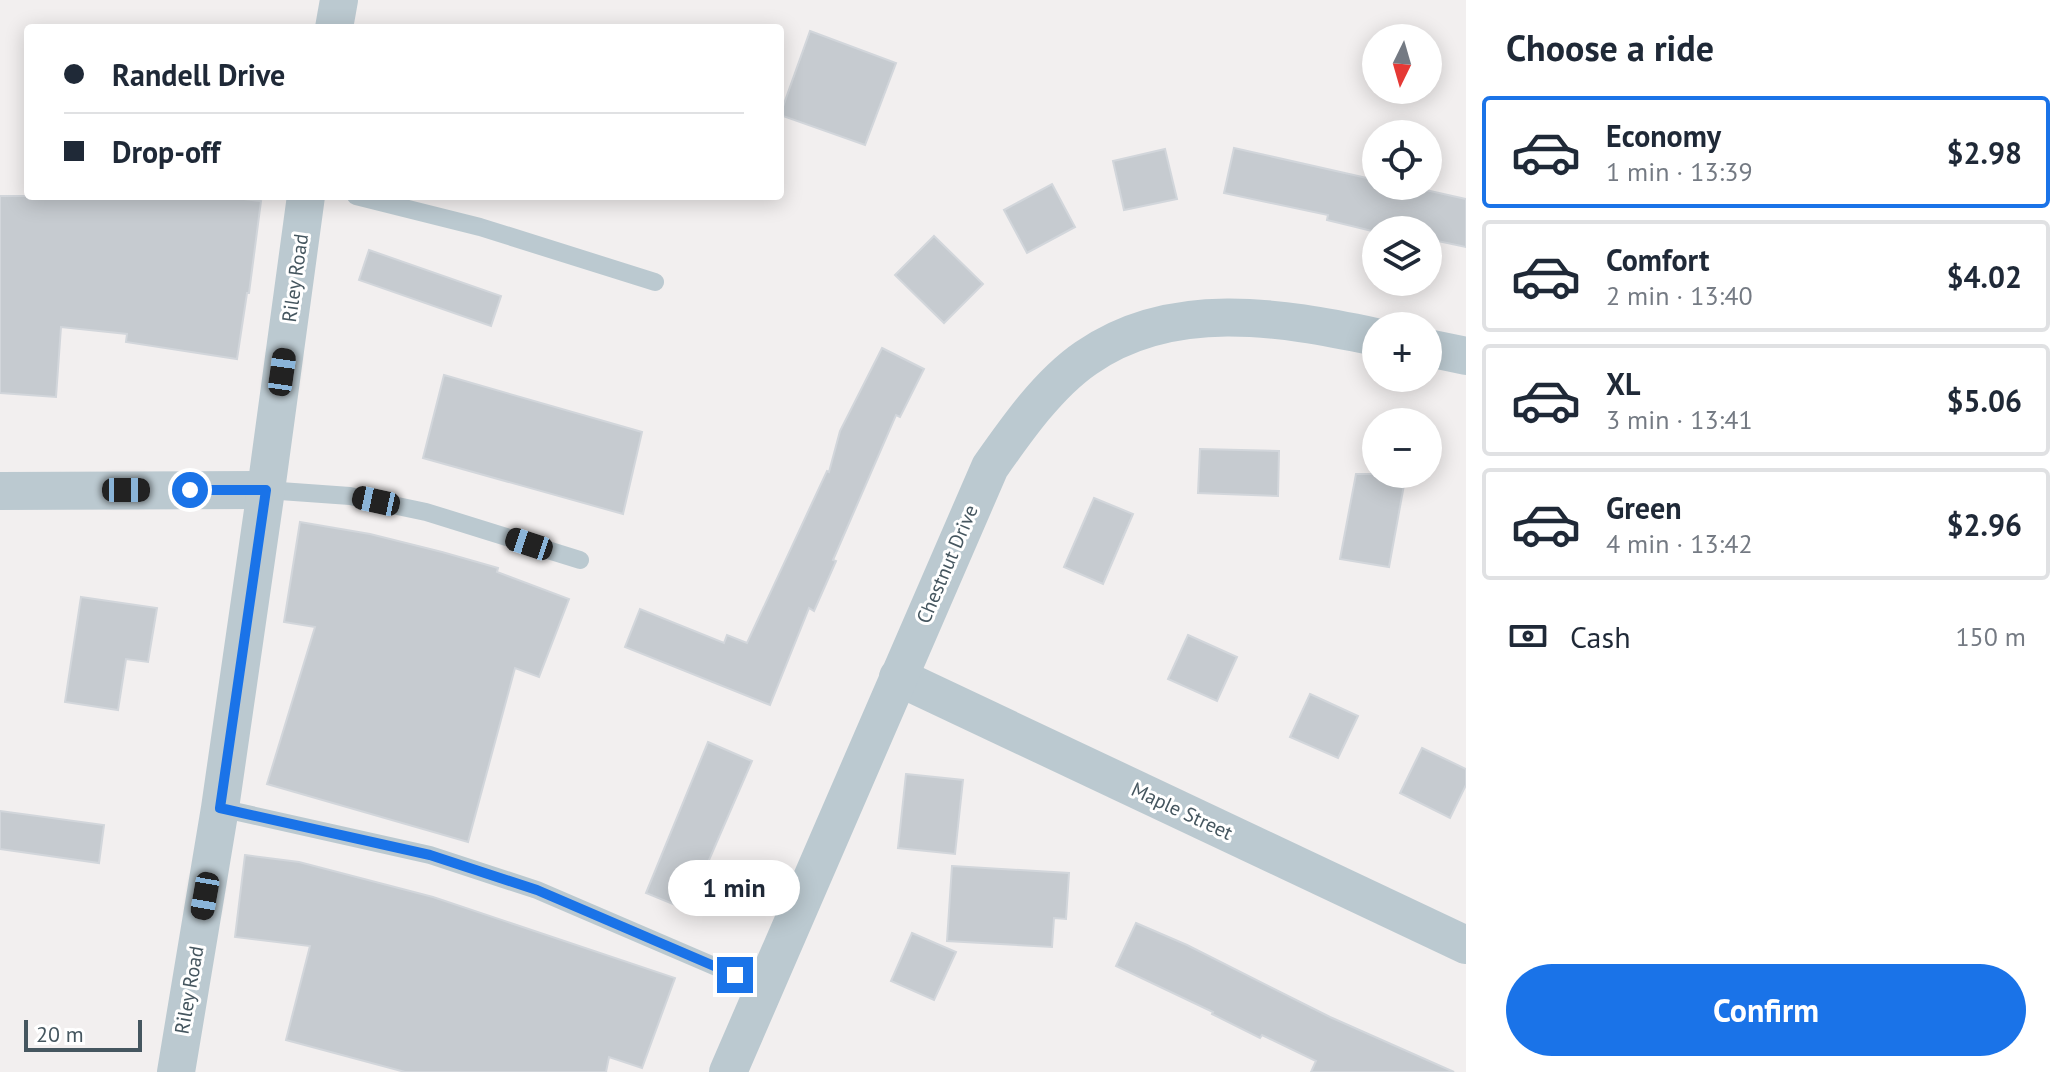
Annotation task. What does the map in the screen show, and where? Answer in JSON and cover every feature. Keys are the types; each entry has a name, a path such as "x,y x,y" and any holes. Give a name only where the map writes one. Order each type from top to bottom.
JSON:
{"street":[{"path":"335,24 339,0"},
{"name":"Riley Road","path":"176,1072 220,808 305,200"},
{"name":"Chestnut Drive","path":"728,1072 990,467 1017,428 1049,391 1085,358 1124,335 1161,324 1196,318 1305,322 1362,334"},
{"path":"1442,351 1466,356"},
{"path":"0,491 266,490"},
{"name":"Maple Street","path":"898,677 1466,945"}],"lane":[{"path":"372,200 480,227 655,282"},
{"path":"266,490 350,496 426,512 580,560"},
{"path":"220,808 430,855 537,890 763,987"}],"building":[{"path":"810,31 896,63 865,145 784,116 784,104"},
{"path":"1234,148 1362,177 1362,200 1442,200 1442,194 1466,199 1466,247 1442,242 1442,216 1362,216 1362,229 1327,220 1328,215 1224,193"},
{"path":"1165,149 1177,199 1124,210 1113,161"},
{"path":"1052,184 1075,227 1027,253 1004,210"},
{"path":"0,196 24,196 24,200 261,201 237,359 126,342 127,334 61,327 56,397 0,393"},
{"path":"934,236 983,284 944,323 895,275"},
{"path":"369,250 501,296 491,326 359,280"},
{"path":"882,348 924,369 900,417 896,415 833,560 836,561 814,611 809,608 770,705 625,647 640,609 724,643 727,635 747,643 829,472 840,431"},
{"path":"444,375 642,432 623,514 423,458"},
{"path":"1200,449 1279,451 1278,496 1198,493"},
{"path":"1356,474 1362,474 1362,488 1403,488 1389,567 1340,559"},
{"path":"1094,498 1133,514 1103,584 1064,567"},
{"path":"300,522 370,534 498,568 497,572 569,599 539,677 515,668 468,842 267,784 315,627 284,622"},
{"path":"81,597 157,608 148,662 126,659 118,710 65,702"},
{"path":"1188,635 1237,657 1217,701 1168,679"},
{"path":"1310,694 1358,716 1338,758 1290,737"},
{"path":"708,742 752,761 690,911 646,893"},
{"path":"1422,748 1466,769 1466,785 1450,818 1400,793"},
{"path":"906,774 963,780 955,854 898,848"},
{"path":"0,811 104,825 99,863 0,849"},
{"path":"245,855 299,862 433,897 675,978 642,1068 609,1057 606,1072 405,1072 286,1040 310,946 235,937"},
{"path":"952,866 1069,873 1066,919 1054,918 1052,947 947,941"},
{"path":"1136,923 1187,945 1330,1017 1454,1072 1311,1072 1316,1061 1262,1035 1260,1038 1116,966"},
{"path":"912,933 956,952 934,1000 891,981"}],"route":[{"path":"190,490 266,490 220,808 430,855 537,890 735,975"}]}
